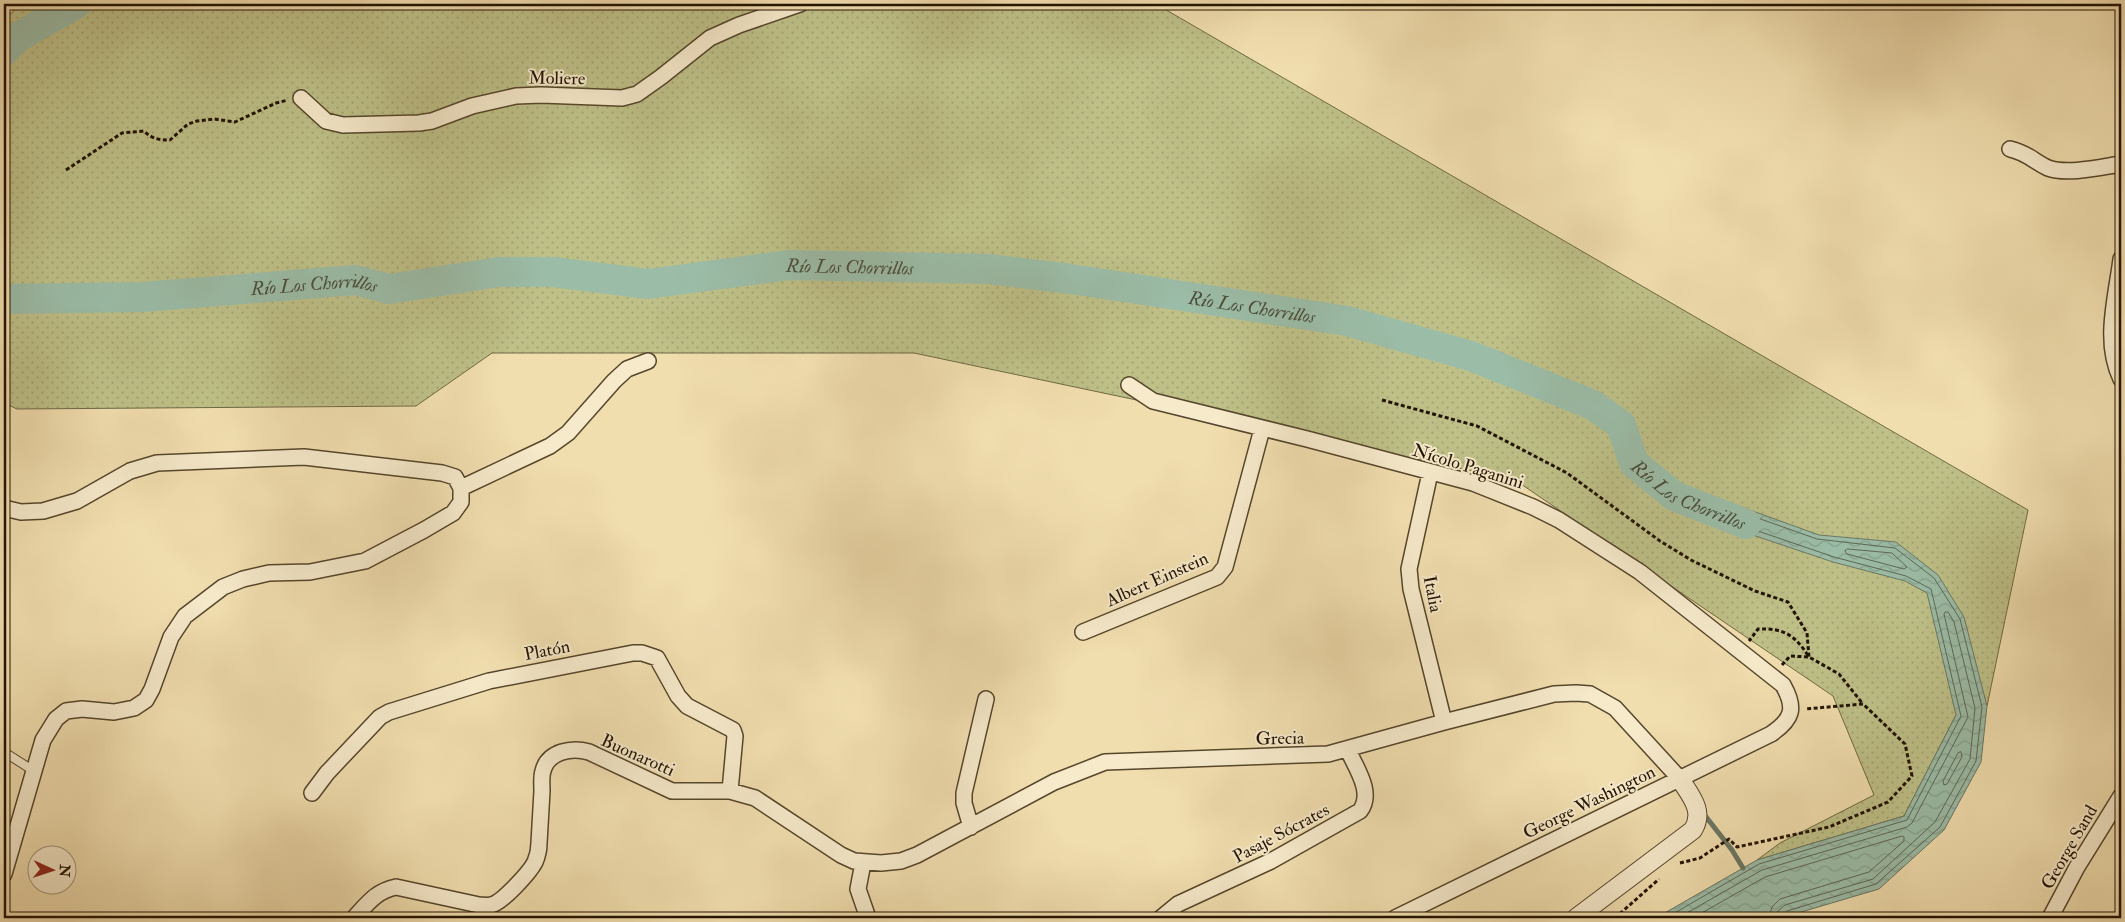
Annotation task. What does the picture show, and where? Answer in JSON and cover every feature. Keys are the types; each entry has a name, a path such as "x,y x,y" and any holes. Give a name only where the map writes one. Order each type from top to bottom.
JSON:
{"street":[{"name":"Moliere","path":"301,98 326,121 343,125 432,121 472,106 516,96 622,98 637,94 710,38 739,25 800,4"},
{"path":"2010,149 2021,151 2048,167 2057,170 2121,164"},
{"path":"2121,259 2111,330 2121,379"},
{"path":"461,488 550,446 568,433 627,369 648,361"},
{"name":"Nícolo Paganini","path":"1129,385 1153,401 1473,483 1534,507 1559,520 1640,572 1772,676 1783,685 1790,698 1791,710"},
{"name":"Albert Einstein","path":"1083,632 1217,577 1226,567 1262,429"},
{"path":"4,508 21,512 43,511 77,501 130,471 157,463 189,460 304,457 442,473 454,477 461,488 461,502 453,513 365,561 310,572 269,573 244,578 223,587 185,616 171,637 146,700 134,708 114,712 82,709 66,711 56,719 43,740 4,874"},
{"name":"Italia","path":"1430,473 1409,569 1411,589 1444,722"},
{"name":"Platón","path":"312,793 327,773 380,718 389,712 490,680 613,656 642,653 657,658 678,696 687,706 733,730 735,736 730,791"},
{"name":"Grecia","path":"863,863 900,860 917,855 1054,782 1105,762 1308,757 1348,750 1444,722 1554,694 1576,692 1590,694 1615,708 1680,779"},
{"path":"971,826 964,803 964,793 986,699"},
{"name":"George Washington","path":"1395,918 1771,734 1788,720 1791,710"},
{"name":"Buonarotti","path":"354,918 374,895 384,889 396,887 479,905 492,905 501,900 530,870 538,855 543,771 549,760 558,753 579,750 589,752 672,791 730,791 755,798 841,856 863,863"},
{"name":"Pasaje Sócrates","path":"1161,918 1178,904 1271,861 1360,811 1364,806 1367,796 1348,750"},
{"path":"1576,918 1693,830 1698,823 1696,804 1680,779"},
{"name":"George Sand","path":"2050,918 2077,867 2121,796"},
{"path":"863,863 858,889 868,918"}],"lane":[{"path":"4,752 34,771"}],"path":[{"path":"66,170 122,133 144,131 151,137 159,140 170,140 188,124 197,121 214,119 236,122 276,103 301,98"},
{"path":"1382,400 1477,426 1567,473 1660,541 1691,560 1755,592 1788,602 1807,633 1809,656"},
{"path":"1676,866 1683,861 1700,858 1729,839 1737,847 1829,827 1888,802 1912,776 1905,744 1863,704 1839,674 1809,656 1799,642 1776,629 1758,629 1741,652"},
{"path":"1772,676 1790,656 1809,656"},
{"path":"1791,710 1863,704"},
{"path":"1615,918 1662,877"}],"green space":[{"path":"22,4 1156,4 2028,510 1987,706 1956,715 1904,816 1757,860 1780,843 1874,795 1833,696 1515,480 914,353 492,353 416,406 17,409 4,403 4,19"}],"water":[{"path":"1714,497 1819,535 1896,542 1938,575 1964,617 1987,706 1981,762 1944,830 1879,889 1781,918 1656,918 1757,860 1904,816 1956,715 1927,593 1905,581 1833,562 1705,519"}],"waterway":[{"name":"Río Los Chorrillos","path":"4,51 18,37 76,4"},
{"name":"Río Los Chorrillos","path":"4,299 143,297 355,280 389,289 499,272 553,272 648,284 789,265 989,269 1071,279 1347,321 1471,356 1593,405 1621,425 1634,463 1674,496 1746,524"},
{"path":"1703,813 1732,850 1743,868"}]}
